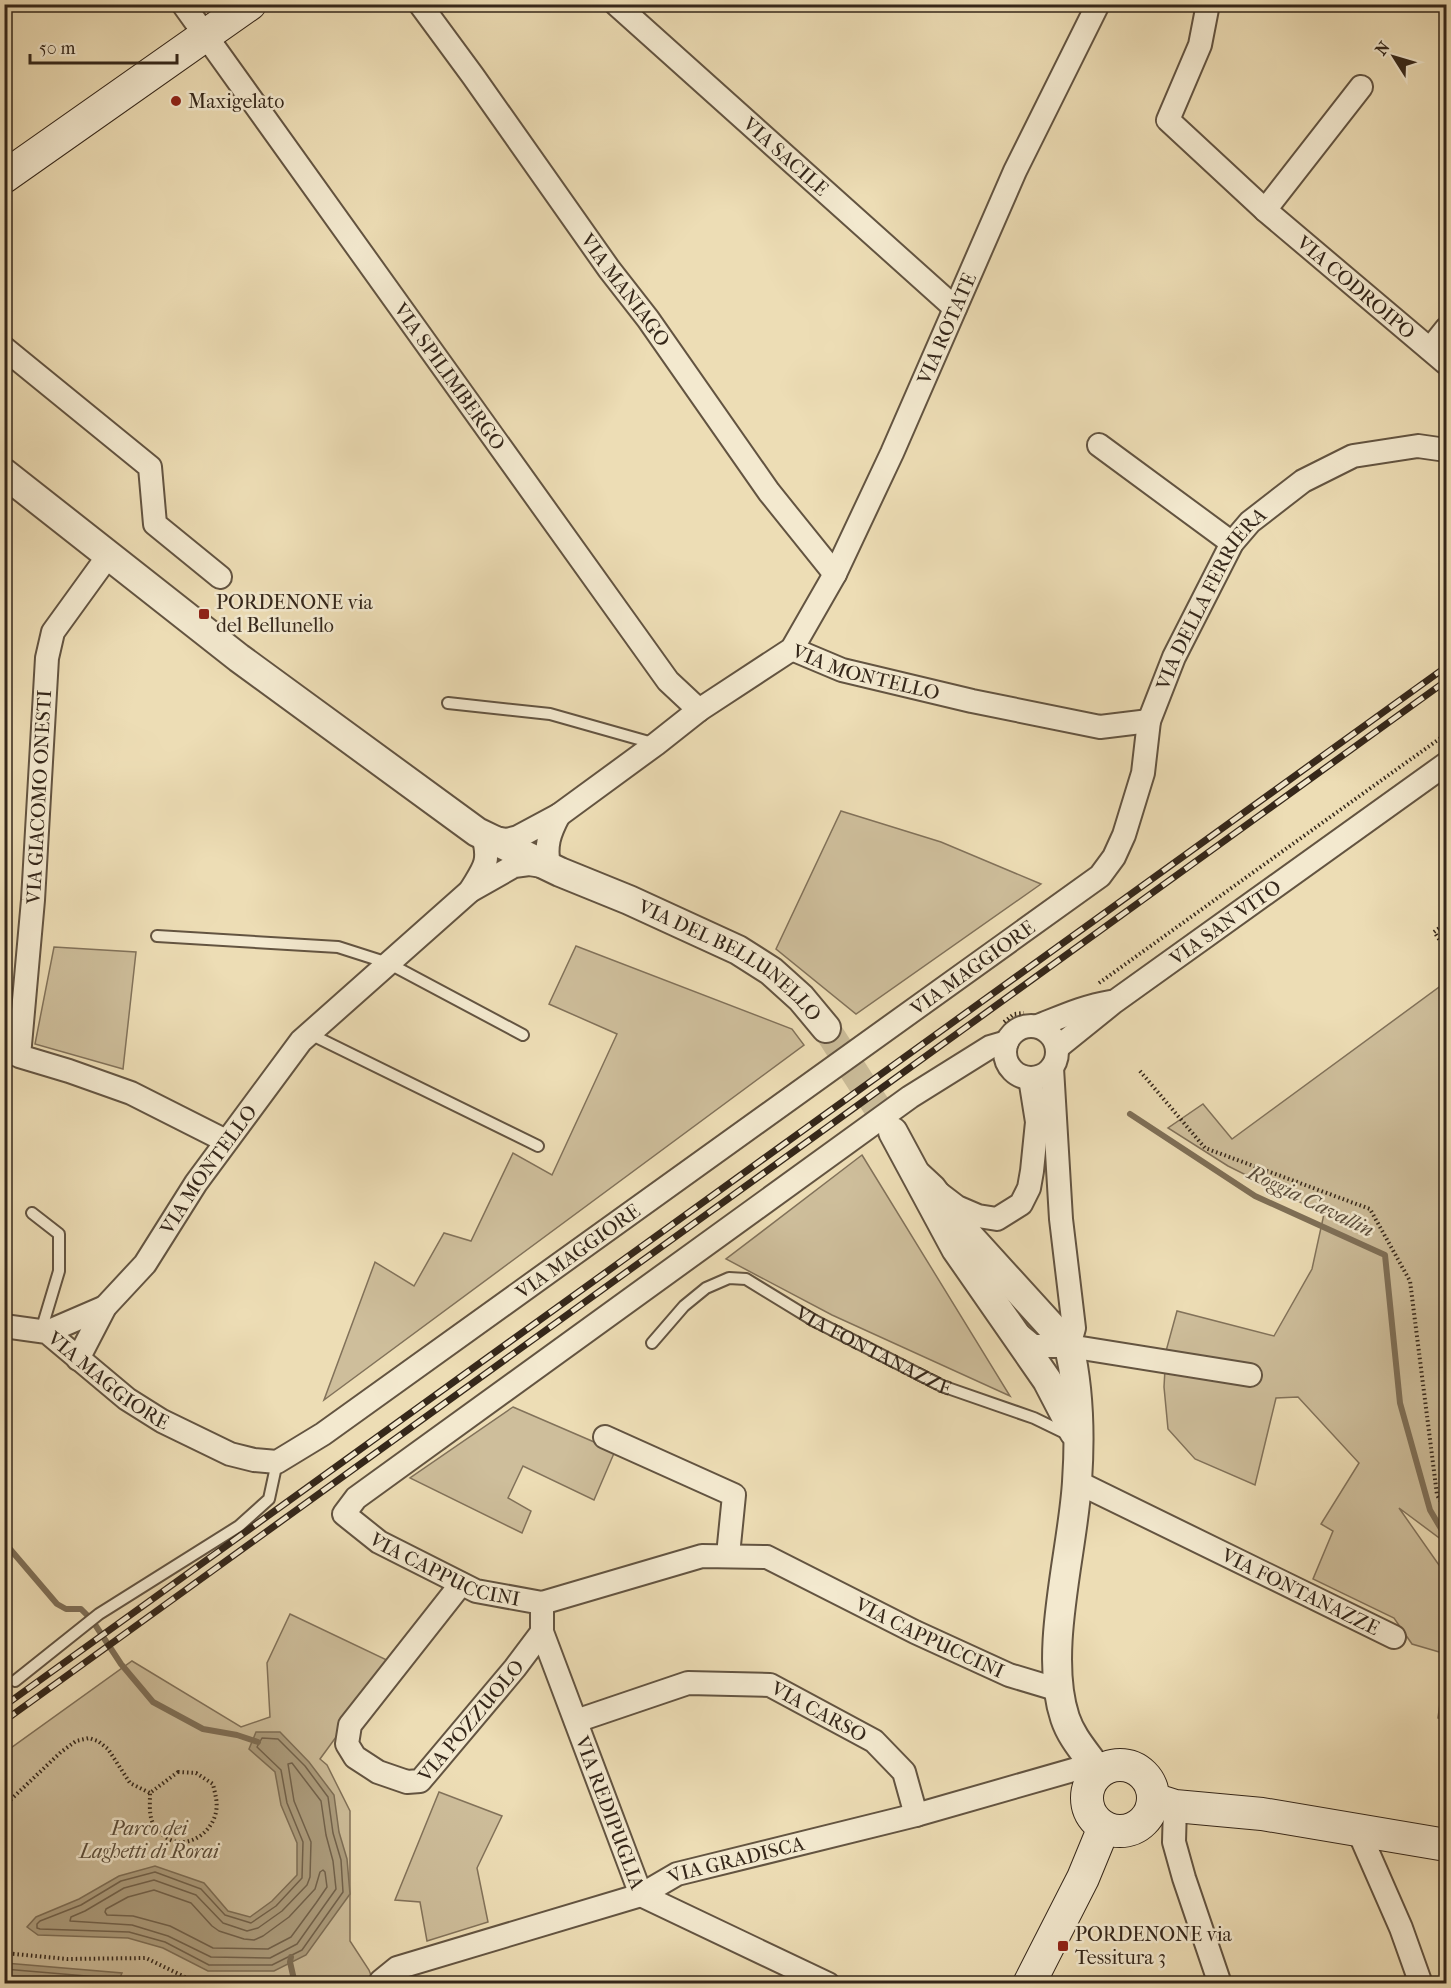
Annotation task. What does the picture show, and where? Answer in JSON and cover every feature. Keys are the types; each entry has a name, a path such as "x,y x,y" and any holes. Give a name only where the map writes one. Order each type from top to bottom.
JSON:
{"main road":[{"path":"4,177 250,4"},
{"path":"1164,1802 1148,1780 1135,1768 1124,1765 1096,1768 1087,1790 1089,1811 1095,1820 1104,1827 1114,1830 1132,1828 1164,1802 1262,1814 1446,1845"},
{"path":"1029,1983 1083,1878 1104,1827"}],"street":[{"name":"VIA SPILIMBERGO","path":"183,4 668,681 699,710"},
{"name":"VIA SACILE","path":"615,4 955,308"},
{"name":"VIA ROTATE","path":"792,649 835,574 892,453 1015,171 1098,4"},
{"name":"VIA CODROIPO","path":"1208,4 1200,45 1168,120 1265,210 1438,356"},
{"name":"VIA MANIAGO","path":"432,8 609,269 648,319 769,492 835,574"},
{"path":"1265,210 1361,87"},
{"path":"1438,356 1446,328"},
{"path":"4,348 150,467 155,524 220,577"},
{"path":"1099,445 1232,543"},
{"name":"VIA DELLA FERRIERA","path":"1100,876 1114,857 1124,835 1143,774 1149,721 1174,657 1232,543 1250,522 1303,481 1353,456 1418,446 1446,450"},
{"name":"VIA DEL BELLUNELLO","path":"4,473 238,658 483,836 738,950 771,971 801,998 825,1028"},
{"name":"VIA GIACOMO ONESTI","path":"108,555 53,632 47,658 33,900 12,1055 69,1071 131,1093 226,1141"},
{"name":"VIA MONTELLO","path":"483,836 507,840 518,837 559,815 699,710 792,649 842,670 972,701 1100,727 1149,721"},
{"name":"VIA SAN VITO","path":"1055,1058 1114,1002 1446,764"},
{"path":"470,891 514,866 529,864 549,867 547,856 549,833 559,815"},
{"path":"470,891 486,864 488,851 483,836"},
{"name":"VIA MAGGIORE","path":"4,1326 44,1331 127,1399 194,1438 230,1454 254,1460 277,1462 323,1434 1100,876"},
{"name":"VIA MONTELLO","path":"78,1359 105,1307 145,1264 196,1183 302,1041 470,891"},
{"name":"VIA SAN VITO","path":"1036,1019 1114,1002"},
{"path":"1055,1058 1046,1074 1030,1078 1015,1072 1009,1066 1001,1035 1023,1027 1036,1019 1051,1034 1055,1058 1061,1219 1074,1328 1069,1346 1075,1372 1077,1438 1077,1482 1060,1622 1059,1690 1065,1718 1077,1744 1096,1768"},
{"name":"VIA CAPPUCCINI","path":"1001,1035 990,1047 910,1097 356,1498 344,1514 379,1542 476,1591 542,1602 702,1556 767,1557 915,1632 1009,1675 1059,1690"},
{"path":"925,1183 957,1207 978,1216 997,1219 1021,1204 1029,1188 1037,1122 1030,1078"},
{"path":"893,1132 925,1183 958,1224 1069,1346"},
{"path":"925,1183 956,1249 1047,1380 1077,1438"},
{"name":"VIA MONTELLO","path":"44,1331 105,1307"},
{"path":"1009,1327 1033,1346 1069,1346 1250,1375"},
{"path":"605,1437 734,1495 728,1555"},
{"name":"VIA FONTANAZZE","path":"1077,1482 1394,1637"},
{"name":"VIA POZZUOLO","path":"461,1584 350,1725 347,1744 355,1757 378,1772 407,1782 420,1781 515,1668 542,1632"},
{"name":"VIA REDIPUGLIA","path":"542,1602 542,1632 641,1895 828,1983"},
{"name":"VIA CARSO","path":"576,1720 688,1683 770,1685 874,1741 903,1772 916,1815"},
{"name":"VIA GRADISCA","path":"381,1983 397,1968 641,1895 677,1874 1096,1768"},
{"path":"1164,1802 1184,1878 1220,1983"},
{"path":"1358,1830 1401,1928 1420,1983"}],"lane":[{"path":"448,703 550,714 656,744"},
{"path":"157,936 338,947 388,963 523,1035"},
{"path":"310,1034 538,1146"},
{"name":"VIA MAGGIORE","path":"32,1213 59,1234 59,1271 44,1331"},
{"name":"VIA FONTANAZZE","path":"652,1343 684,1306 706,1288 729,1278 746,1279 813,1320 942,1386 1034,1418 1077,1438"},
{"path":"15,1681 99,1614 239,1526 269,1499 277,1462"}],"path":[{"path":"1094,986 1446,734"},
{"path":"1446,923 1434,932 1446,949"},
{"path":"1001,1035 1014,1014 1036,1019"},
{"path":"1140,1071 1205,1148 1370,1209 1410,1281 1437,1495 1446,1510"},
{"path":"4,1806 61,1752 76,1741 89,1738 98,1741 108,1749 130,1783 150,1793"},
{"path":"178,1772 196,1773 213,1785 217,1799 216,1814 208,1827 195,1840 177,1844 163,1835 152,1822 150,1793 178,1772"},
{"path":"4,1953 67,1959 146,1958 199,1983"},
{"path":"234,1983 271,1980 286,1983"}],"green space":[{"path":"841,811 941,842 1041,884 856,1014 776,949"},
{"path":"576,946 792,1029 804,1045 324,1400 375,1262 414,1286 444,1233 471,1241 513,1153 552,1175 617,1034 549,1004"},
{"path":"54,947 136,952 123,1069 35,1044"},
{"path":"1446,982 1446,1543 1399,1508 1446,1575 1446,1654 1412,1644 1394,1618 1313,1579 1333,1531 1321,1524 1359,1463 1298,1397 1276,1398 1255,1485 1195,1459 1168,1429 1164,1387 1166,1351 1177,1311 1274,1336 1312,1269 1324,1214 1228,1166 1168,1128 1203,1104 1232,1139"},
{"path":"862,1155 1010,1396 832,1315 726,1259"},
{"path":"513,1407 615,1451 594,1500 523,1466 508,1498 531,1511 522,1533 410,1478"},
{"name":"Parco dei Laghetti di Rorai","path":"290,1614 391,1662 320,1759 327,1765 350,1811 350,1941 369,1970 374,1983 5,1983 4,1753 132,1661 241,1727 270,1717 267,1663"},
{"path":"1446,1659 1446,1720 1438,1718"},
{"path":"439,1792 502,1816 477,1868 488,1922 427,1941 420,1902 395,1900"}],"water":[{"path":"256,1732 280,1732 309,1762 334,1795 339,1832 347,1859 350,1894 306,1955 274,1971 208,1971 163,1948 128,1938 38,1935 27,1927 36,1917 79,1899 119,1876 155,1866 204,1883 228,1911 250,1917 272,1901 297,1875 297,1843 281,1805 275,1772 249,1749"},
{"path":"4,1963 122,1973 118,1983 5,1983"}],"waterway":[{"name":"Roggia Cavallin","path":"1130,1114 1255,1196 1385,1255 1400,1403 1430,1510 1446,1537"},
{"path":"4,1542 57,1604 66,1609 81,1609 92,1620 121,1664 153,1702 203,1729 237,1735 258,1742"},
{"path":"291,1957 295,1984"}],"tunnel":[{"path":"826,1028 893,1132"}],"railway":[{"path":"4,1706 1446,667"},
{"path":"4,1721 1446,681"}],"place":[{"name":"Maxigelato","path":"176,101"},
{"name":"PORDENONE via del Bellunello","path":"204,614"},
{"name":"PORDENONE via Tessitura 3","path":"1063,1946"}]}
